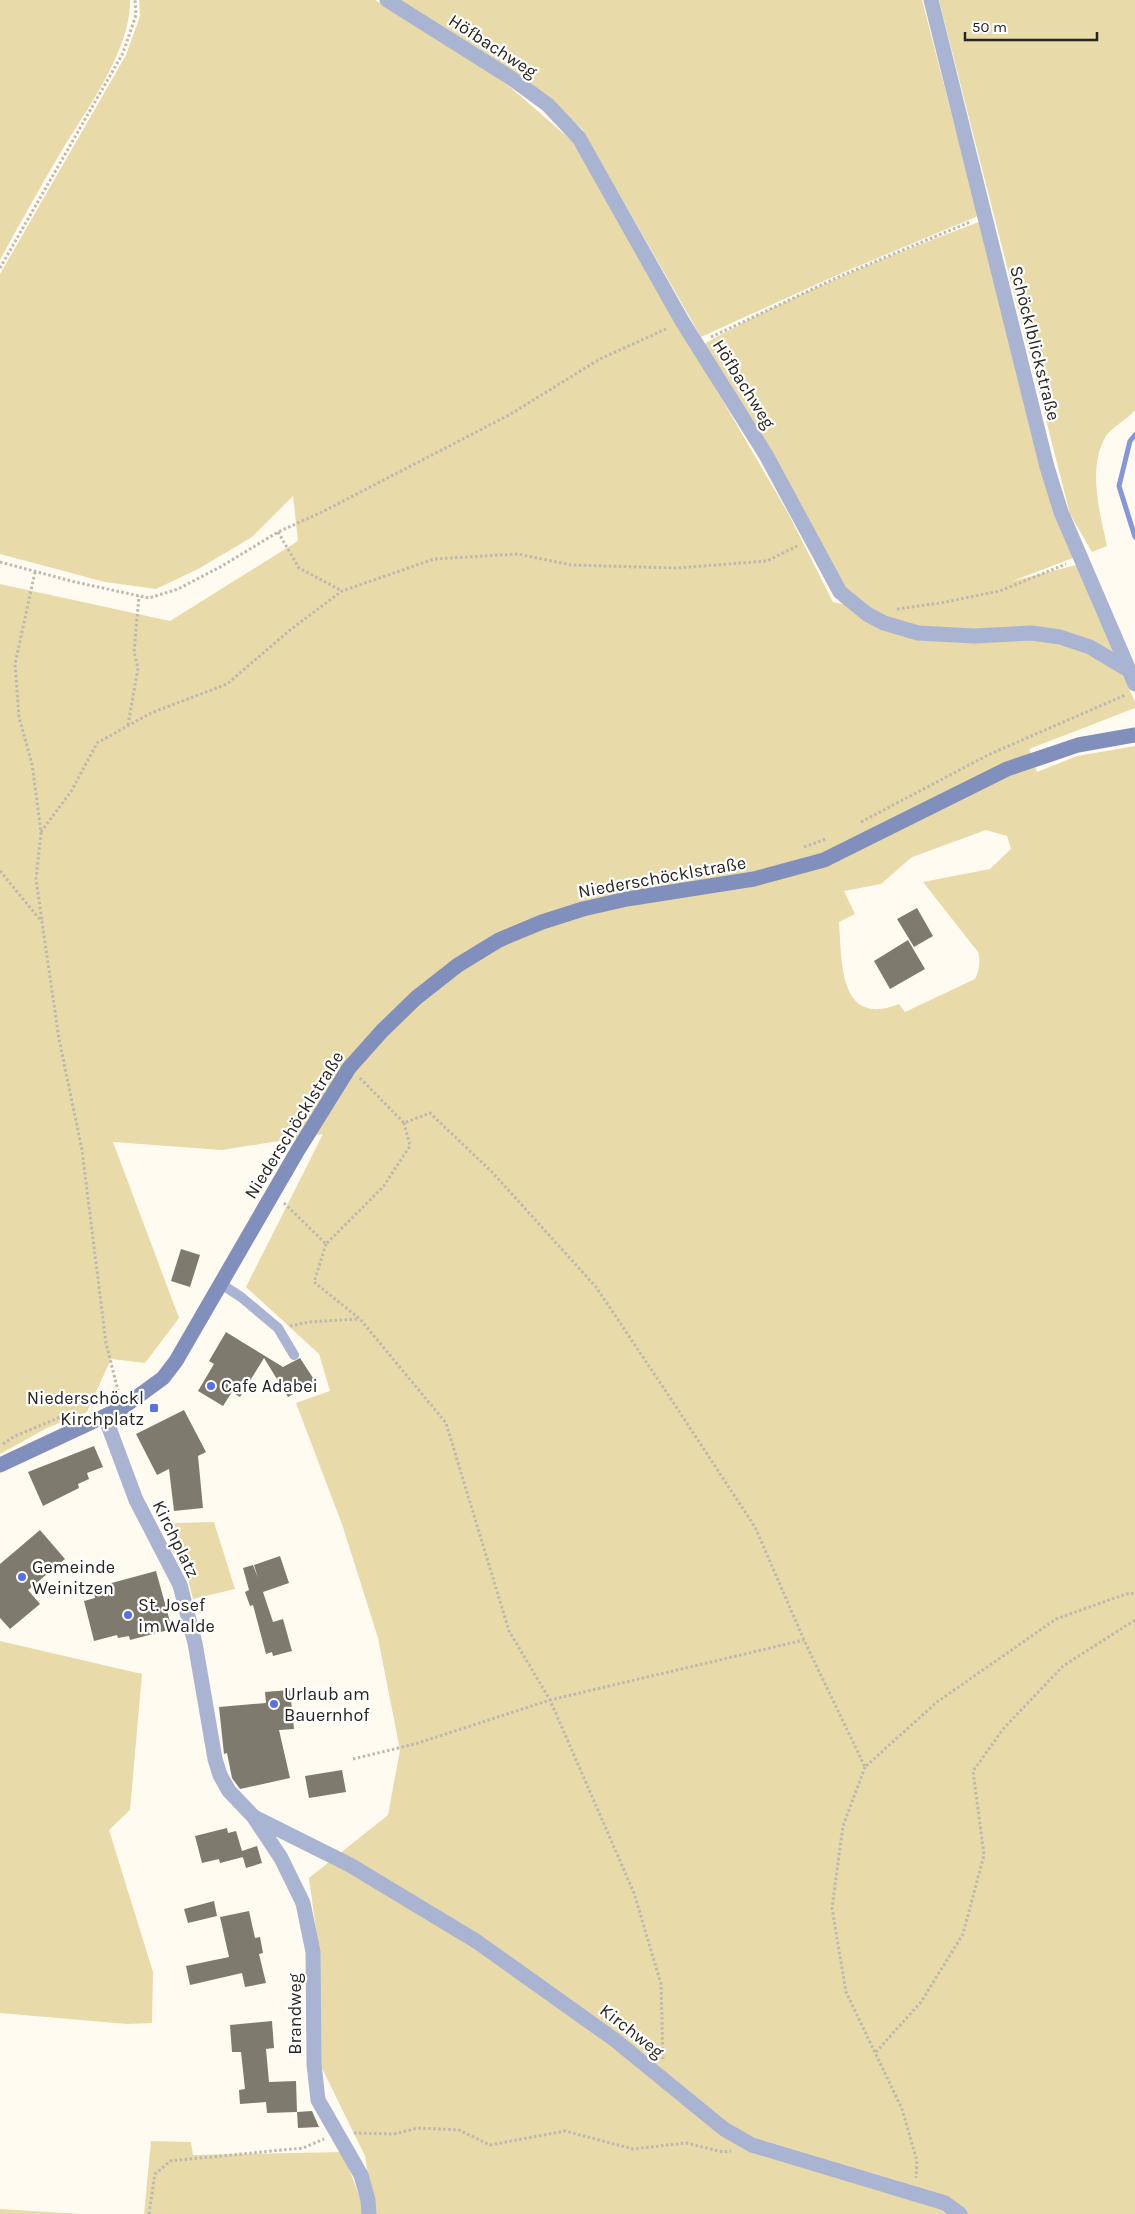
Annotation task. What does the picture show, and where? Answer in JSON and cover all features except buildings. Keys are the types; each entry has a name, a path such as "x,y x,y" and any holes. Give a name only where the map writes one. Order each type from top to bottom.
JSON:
{"main road":[{"name":"Niederschöcklstraße","path":"0,1465 105,1417 143,1394 163,1378 176,1360 272,1193 349,1068 382,1031 416,998 458,964 499,940 583,908 627,899 754,880 824,860 1007,769 1078,746 1135,735"}],"street":[{"name":"Höfbachweg","path":"386,0 511,78 548,105 579,138 682,321 766,454 840,592 868,614 884,623 918,634 974,636 1032,633 1060,636 1090,647 1127,669"},
{"name":"Schöcklblickstraße","path":"931,0 1047,467 1061,512 1127,669 1131,689"},
{"name":"Kirchplatz","path":"105,1417 136,1500 180,1585 195,1643 215,1759 220,1775 229,1791 253,1816"},
{"name":"Kirchweg","path":"253,1816 350,1865 476,1941 615,2040 724,2129 752,2145 915,2193 945,2203 960,2214"},
{"name":"Brandweg","path":"253,1816 281,1858 303,1903 313,1952 314,2064 318,2100 361,2175 368,2200 369,2214"},
{"path":"281,1858 286,1845 297,1837"}],"lane":[{"path":"221,1284 241,1297 278,1328 294,1355"}],"path":[{"path":"0,268 123,53 136,15 136,0"},
{"path":"697,344 836,278 985,216"},
{"path":"0,562 149,598 178,589 222,566 278,532 322,512 509,415 600,359 682,321"},
{"path":"278,532 299,568 342,590"},
{"path":"41,832 72,790 97,743 151,712 227,684 290,630 342,590 434,559 518,554 571,565 677,568 767,561 810,538"},
{"path":"893,609 940,603 1000,591 1081,559"},
{"path":"36,572 16,664 19,717 32,764 41,832 36,879 59,1039 82,1150 106,1343 119,1395 126,1390"},
{"path":"128,725 138,668 134,652 139,596"},
{"path":"856,824 988,755 1131,689"},
{"path":"795,850 829,838"},
{"path":"0,871 42,922"},
{"path":"349,1068 404,1123 410,1146 383,1188 326,1244 314,1282 360,1319 446,1423 509,1631 550,1700 634,1893 640,1911 661,1984 664,2080"},
{"path":"404,1123 430,1113 492,1172 596,1286 755,1527 804,1640 865,1767"},
{"path":"272,1193 326,1244"},
{"path":"278,1328 309,1322 360,1319"},
{"path":"915,2193 917,2161 902,2109 846,1992 832,1908 843,1826 865,1767 937,1702 1056,1618 1126,1594 1135,1593"},
{"path":"876,2052 921,2002 963,1934 984,1855 973,1772 1004,1728 1062,1666 1135,1620"},
{"path":"353,1759 415,1744 550,1700 804,1640"},
{"path":"149,2214 155,2174 170,2161 304,2148 337,2133 394,2134 418,2128 459,2130 490,2145 565,2131 633,2149 686,2143 723,2152 752,2145"}],"shaded area":[{"path":"0,0 130,0 123,40 115,60 0,260"},
{"path":"139,0 375,0 494,73 572,141 788,513 833,602 863,608 847,591 704,344 804,293 979,222 1073,558 1013,581 1076,565 1135,702 1135,708 1029,749 1037,772 1077,756 1135,746 1135,2214 374,2214 365,2156 318,2060 319,1952 309,1878 388,1815 400,1750 378,1638 343,1527 296,1403 330,1391 319,1354 246,1287 323,1134 222,1150 113,1142 179,1318 145,1363 111,1359 87,1412 47,1428 0,1454 0,584 170,621 298,541 293,496 252,537 200,568 156,589 105,582 0,554 0,274 126,55 140,16","holes":["986,830 1007,836 1011,849 990,869 923,882 978,952 979,966 975,979 905,1012 899,1004 879,1009 865,1007 854,999 843,972 841,955 839,922 855,914 844,891 881,884 912,857"]},
{"path":"398,0 922,0 978,216 837,275 701,337 582,129 526,79"},
{"path":"939,0 1135,0 1135,410 1109,432 1100,449 1096,476 1097,491 1107,546 1092,552 1070,514"},
{"path":"214,1522 235,1589 193,1599 185,1568 170,1548 167,1533 175,1523"},
{"path":"0,1641 142,1674 130,1810 109,1830 153,1972 152,2023 127,2024 0,2013"},
{"path":"151,2141 191,2142 193,2155 343,2152 361,2201 362,2214 144,2214"},
{"path":"0,2209 81,2214 0,2214"}],"waterway":[{"path":"1135,435 1130,441 1119,486 1135,537"}],"place":[{"name":"Cafe Adabei","path":"211,1386"},
{"name":"Niederschöckl Kirchplatz","path":"154,1408"},
{"name":"Gemeinde Weinitzen","path":"22,1577"},
{"name":"St. Josef im Walde","path":"128,1615"},
{"name":"Urlaub am Bauernhof","path":"274,1704"}]}
